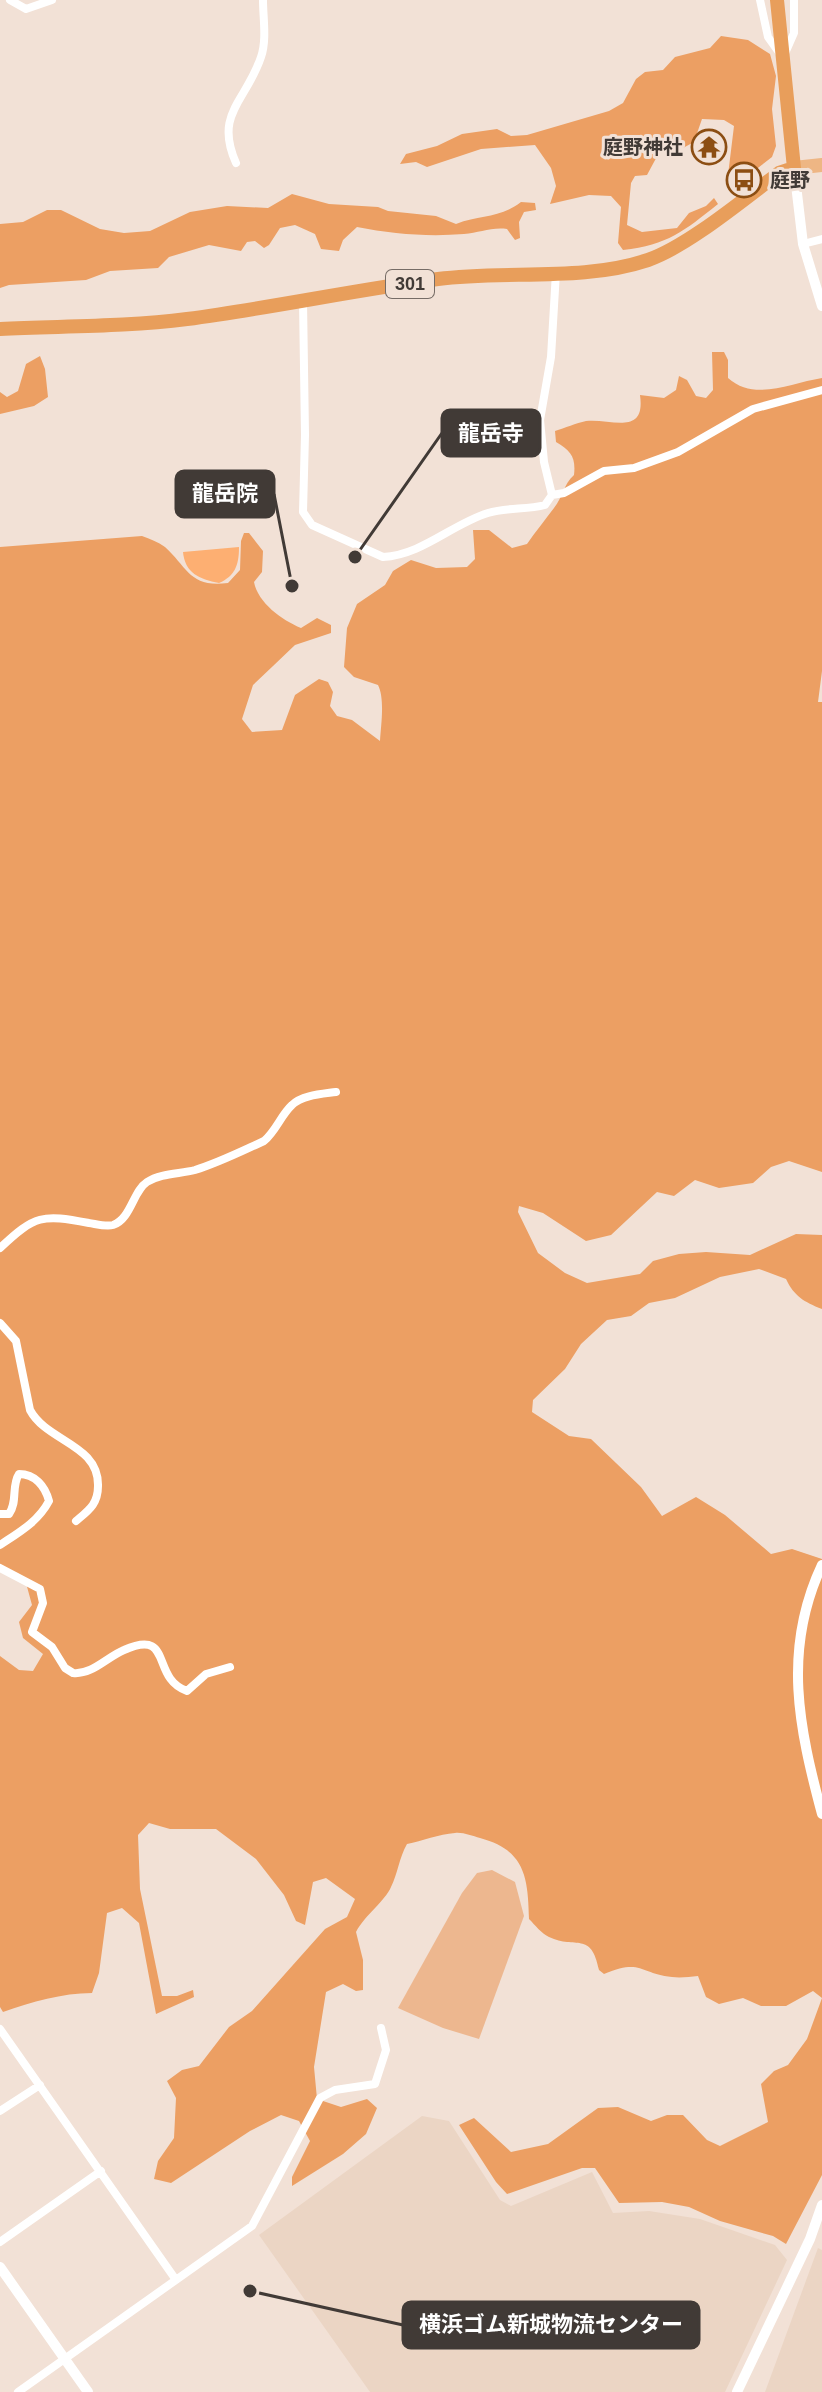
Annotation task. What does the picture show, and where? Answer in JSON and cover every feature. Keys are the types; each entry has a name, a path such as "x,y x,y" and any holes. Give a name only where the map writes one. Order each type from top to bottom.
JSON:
{"highway":[{"path":"777,0 794,168"},
{"name":"301","path":"0,329 184,319 438,279 599,271 652,258 678,245 779,173 794,168"}],"main road":[{"path":"794,168 822,165"}],"street":[{"path":"10,0 26,9 52,0"},
{"path":"236,163 227,137 228,123 262,56 263,0"},
{"path":"760,0 768,37 783,58"},
{"path":"783,58 794,33 794,0"},
{"path":"794,168 803,244 822,306"},
{"path":"803,244 822,239"},
{"path":"552,495 544,462 540,420 551,357 556,272"},
{"path":"303,301 303,512 312,525 383,557 393,557 429,543 487,513 545,505 552,495 564,493 604,471 634,468 678,452 753,409 822,390"},
{"path":"0,1248 40,1218 60,1217 102,1226 115,1225 144,1183 157,1177 196,1170 264,1141 273,1134 292,1104 304,1098 336,1092"},
{"path":"1,1329 16,1341 34,1418 74,1446 99,1472 98,1498 93,1507 76,1521"},
{"path":"0,1514 9,1514 12,1510 15,1480 19,1474 24,1473 46,1490 49,1501 45,1507 23,1531 0,1545"},
{"path":"822,1565 804,1612 798,1652 797,1699 802,1734 822,1814"},
{"path":"0,1568 40,1589 43,1603 32,1632 52,1647 65,1668 73,1673 89,1671 129,1648 148,1644 157,1648 168,1679 176,1687 187,1691 206,1674 230,1667"},
{"path":"18,2392 257,2221 320,2098 335,2090 375,2084 386,2050 381,2028"},
{"path":"0,2029 176,2280"},
{"path":"0,2111 40,2085"},
{"path":"0,2242 101,2171"},
{"path":"737,2392 803,2253 822,2205"},
{"path":"0,2267 88,2392"}],"shaded area":[{"path":"721,36 748,40 770,54 776,76 772,109 776,146 772,157 754,171 741,170 732,179 728,175 734,126 724,120 702,119 694,142 683,148 667,145 661,149 647,175 635,176 631,183 627,225 642,232 677,228 689,213 706,206 714,198 718,204 685,229 664,240 623,250 618,243 621,207 611,196 589,195 550,204 556,186 551,168 535,145 481,149 427,167 416,162 400,164 406,154 437,146 462,134 497,129 511,136 527,135 609,111 623,103 636,79 645,72 663,70 675,57 710,48"},
{"path":"292,194 329,204 378,207 388,211 436,216 456,224 497,214 521,202 535,203 536,210 524,212 519,222 520,238 515,240 507,229 437,235 357,227 343,240 339,251 321,249 315,234 295,225 280,228 264,248 255,241 247,242 241,251 209,245 169,257 158,268 110,271 86,280 0,288 0,224 23,222 47,210 61,210 100,229 124,233 150,231 190,212 227,206 268,208"},
{"path":"712,352 724,352 728,360 728,378 750,389 773,389 822,378 822,671 818,702 822,702 822,1172 789,1161 771,1167 753,1183 719,1188 695,1180 674,1196 657,1192 611,1235 586,1241 543,1213 519,1206 518,1212 538,1253 565,1273 587,1283 640,1274 653,1261 679,1254 750,1255 796,1234 822,1235 822,1309 800,1298 786,1279 759,1269 720,1277 675,1298 649,1303 631,1316 607,1320 581,1344 565,1369 533,1400 532,1412 569,1436 591,1439 641,1487 662,1516 696,1497 725,1515 771,1554 792,1549 822,1559 822,1998 813,1991 786,2006 761,2006 743,1998 719,2004 706,1997 698,1976 672,1977 634,1967 604,1974 587,1945 549,1937 529,1919 525,1878 515,1858 506,1850 495,1843 458,1833 407,1844 388,1892 356,1932 363,1960 363,1990 356,1991 343,1984 326,1992 314,2067 317,2099 341,2107 367,2099 377,2108 366,2134 343,2154 292,2186 292,2177 310,2141 299,2121 281,2115 250,2131 171,2183 154,2179 158,2161 174,2138 176,2098 167,2081 182,2070 199,2066 229,2027 252,2011 325,1929 347,1917 355,1899 326,1878 313,1882 305,1925 296,1921 284,1895 256,1859 216,1829 170,1829 149,1823 138,1835 140,1889 162,1996 177,1996 193,1990 194,1997 156,2014 139,1923 122,1908 107,1913 99,1973 92,1993 47,1999 3,2012 0,2007 0,1656 19,1670 33,1671 43,1654 23,1638 19,1622 32,1605 26,1583 0,1571 0,547 142,536 165,547 197,579 215,584 228,583 240,570 241,541 244,533 249,533 263,551 262,572 254,582 260,597 279,615 301,628 317,618 331,625 331,633 295,645 253,685 242,719 252,732 282,730 295,695 319,679 328,682 333,692 330,706 337,716 352,720 380,741 382,705 378,685 354,677 344,667 347,628 357,604 385,585 393,571 411,560 436,568 467,567 475,559 473,530 489,530 512,548 527,544 574,475 573,459 556,442 555,431 586,421 632,421 640,408 640,395 664,398 676,390 679,376 687,380 696,396 706,398 713,390"},
{"path":"40,356 45,369 48,397 34,406 0,414 0,392 7,397 18,391 26,364"},
{"path":"239,547 235,569 219,583 194,574 184,559 183,552"},
{"path":"492,1870 515,1882 524,1916 479,2039 443,2028 398,2008 462,1893 477,1873"},
{"path":"822,1998 822,2175 786,2244 773,2236 720,2221 689,2207 662,2202 619,2203 595,2168 582,2168 507,2194 459,2125 474,2118 511,2152 548,2144 598,2108 618,2107 651,2121 667,2115 683,2115 707,2140 720,2146 768,2122 761,2084 774,2071 788,2065 807,2039"},
{"path":"422,2116 449,2121 500,2200 511,2206 592,2172 613,2213 649,2211 700,2219 775,2245 787,2260 725,2392 370,2392 259,2235"},
{"path":"818,2248 822,2250 822,2392 765,2392"}],"place":[{"name":"庭野神社","path":"709,147"},
{"name":"庭野","path":"744,180"},
{"name":"龍岳寺","path":"355,557"},
{"name":"龍岳院","path":"292,586"},
{"name":"横浜ゴム新城物流センター","path":"250,2291"}]}
